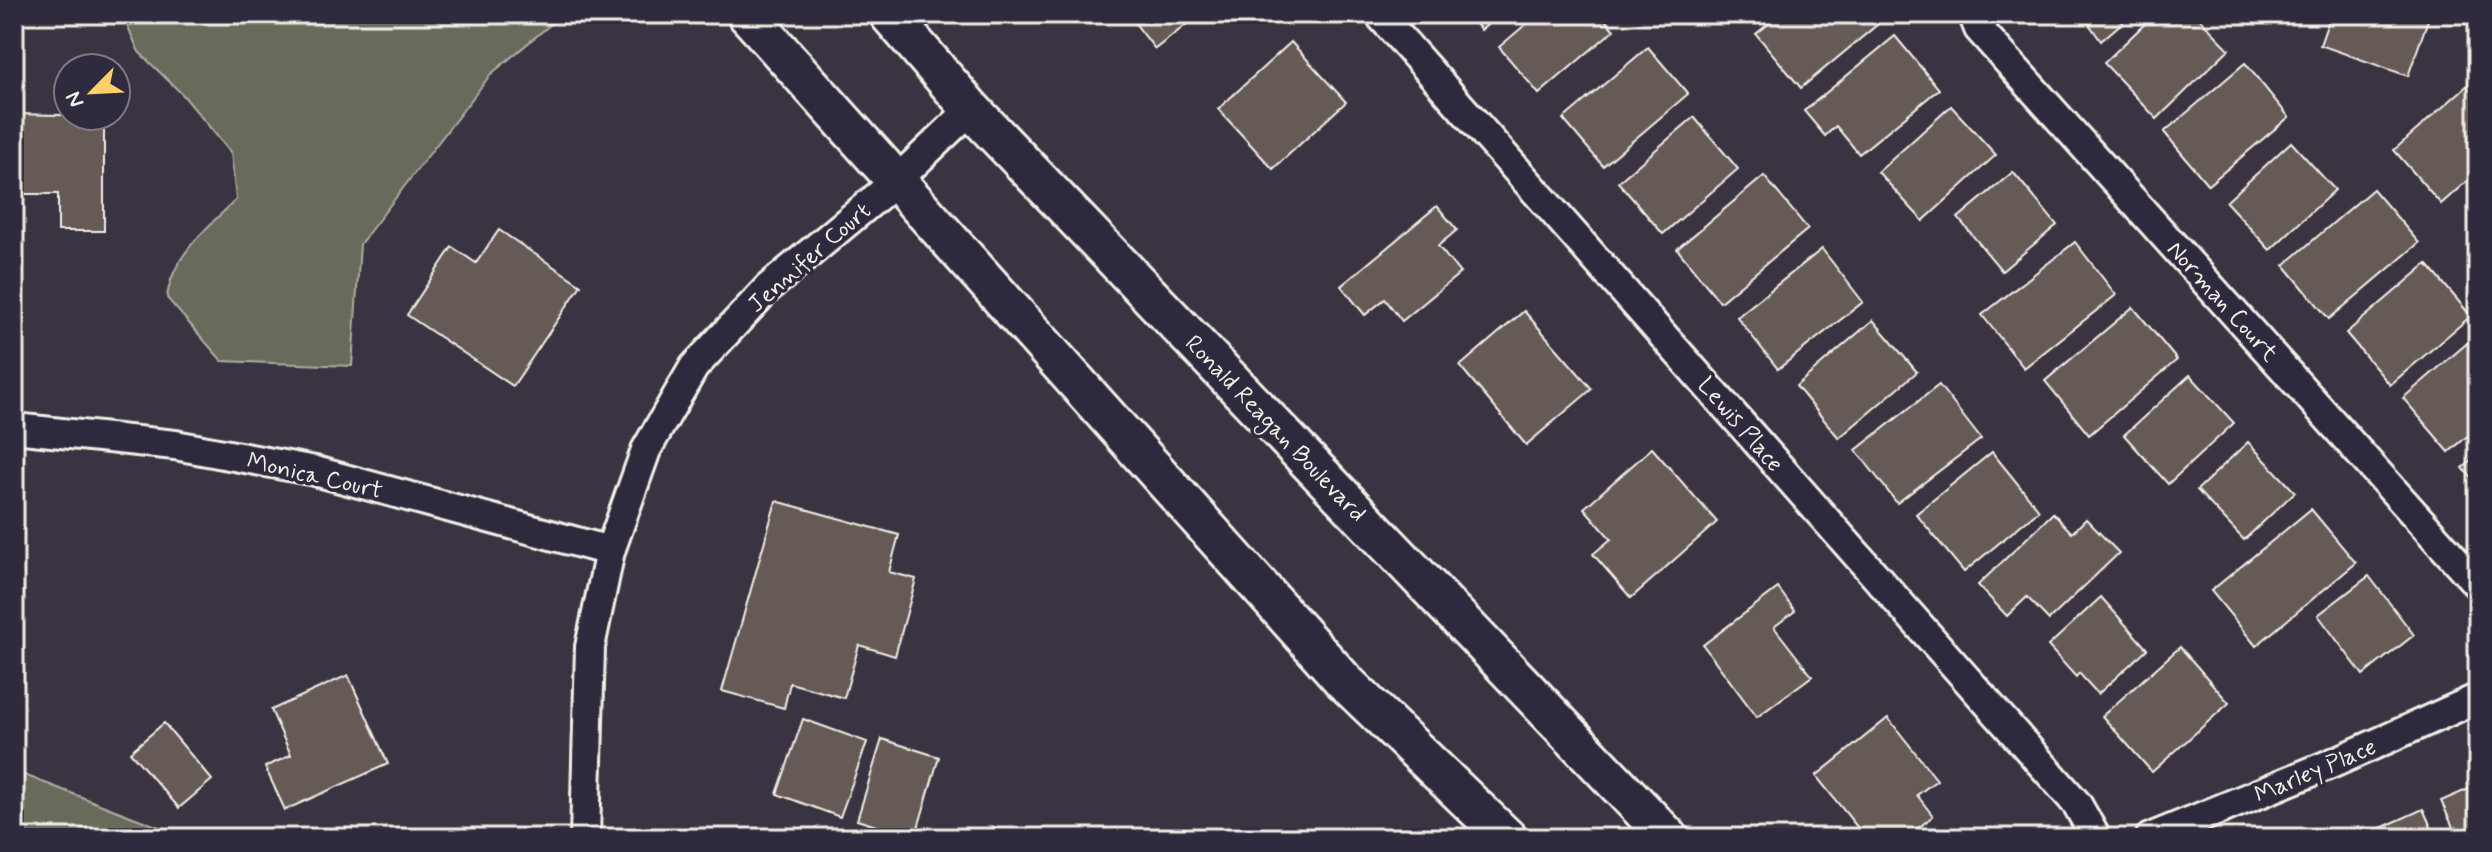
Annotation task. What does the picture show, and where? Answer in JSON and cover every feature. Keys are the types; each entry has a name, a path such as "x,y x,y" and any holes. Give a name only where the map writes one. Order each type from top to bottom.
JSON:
{"main road":[{"path":"747,14 1344,681 1507,838"},
{"name":"Ronald Reagan Boulevard","path":"889,14 971,109 1669,838"}],"street":[{"name":"Lewis Place","path":"1379,14 2077,804 2096,838"},
{"name":"Norman Court","path":"1973,14 1979,29 2478,585"},
{"name":"Jennifer Court","path":"585,838 590,647 610,551 646,450 694,367 768,288 895,182 971,109"},
{"name":"Monica Court","path":"14,428 175,445 315,471 610,551"},
{"name":"Marley Place","path":"2150,838 2333,763 2478,698"}],"green space":[{"path":"122,14 563,14 491,74 360,244 352,366 222,361 167,298 176,269 192,243 236,200 231,153 183,95 139,52"},
{"path":"14,771 164,829 175,838 14,838"}],"building":[{"path":"1128,14 1200,14 1155,49"},
{"path":"1468,14 1501,14 1481,30"},
{"path":"1538,14 1600,14 1614,30 1539,94 1499,47"},
{"path":"1781,14 1870,14 1878,24 1801,88 1756,34"},
{"path":"2082,14 2132,14 2101,41"},
{"path":"2155,14 2195,14 2229,49 2157,119 2104,63"},
{"path":"2331,14 2430,14 2408,76 2320,45"},
{"path":"1895,36 1939,89 1859,154 1836,126 1825,136 1804,111"},
{"path":"1291,42 1346,102 1273,169 1218,109"},
{"path":"1648,47 1688,94 1603,166 1563,119"},
{"path":"2245,63 2289,117 2208,185 2164,132"},
{"path":"2478,76 2478,171 2441,204 2394,150"},
{"path":"1951,106 1996,155 1923,221 1878,172"},
{"path":"14,114 52,115 52,132 104,132 104,231 58,231 58,194 14,194"},
{"path":"1694,117 1738,169 1663,234 1618,182"},
{"path":"2291,142 2335,190 2270,250 2226,202"},
{"path":"2013,172 2057,225 2002,271 1958,218"},
{"path":"1764,176 1808,229 1720,302 1677,249"},
{"path":"2373,189 2419,243 2329,319 2284,265"},
{"path":"1437,206 1457,230 1438,246 1460,273 1402,321 1385,299 1365,315 1341,286"},
{"path":"499,230 581,285 513,386 407,315 452,247 476,263"},
{"path":"2075,242 2116,295 2024,368 1982,315"},
{"path":"1822,249 1863,302 1778,369 1737,317"},
{"path":"2427,264 2471,316 2390,385 2346,333"},
{"path":"2133,307 2177,360 2089,435 2045,381"},
{"path":"1524,311 1592,389 1526,445 1460,366"},
{"path":"1873,320 1917,372 1839,438 1796,386"},
{"path":"2478,334 2478,427 2449,452 2403,398"},
{"path":"2190,375 2234,423 2168,484 2124,435"},
{"path":"1939,385 1981,439 1897,503 1856,450"},
{"path":"2248,442 2295,492 2244,540 2197,490"},
{"path":"1652,448 1717,522 1631,598 1593,554 1611,539 1584,508"},
{"path":"1992,452 2039,510 1964,572 1916,514"},
{"path":"2478,456 2478,486 2463,468"},
{"path":"776,501 899,535 889,572 916,579 895,656 859,645 844,698 790,683 784,708 722,691"},
{"path":"2311,509 2356,563 2256,646 2211,591"},
{"path":"2053,513 2072,533 2086,519 2119,553 2049,620 2027,597 2007,616 1978,585"},
{"path":"2369,576 2414,635 2363,675 2318,615"},
{"path":"1778,588 1795,611 1774,627 1812,676 1757,717 1703,645"},
{"path":"2101,597 2147,649 2098,694 2079,673 2076,677 2048,646"},
{"path":"2180,647 2229,703 2152,772 2102,716"},
{"path":"348,675 388,764 285,810 265,767 291,755 271,710"},
{"path":"1888,718 1937,780 1917,795 1933,816 1906,838 1866,838 1816,776"},
{"path":"803,719 867,742 840,817 777,794"},
{"path":"164,723 212,780 179,808 130,752"},
{"path":"882,739 939,757 915,838 857,820"},
{"path":"2478,785 2478,838 2458,838 2441,801"},
{"path":"2423,809 2436,838 2361,838 2361,837"}]}
